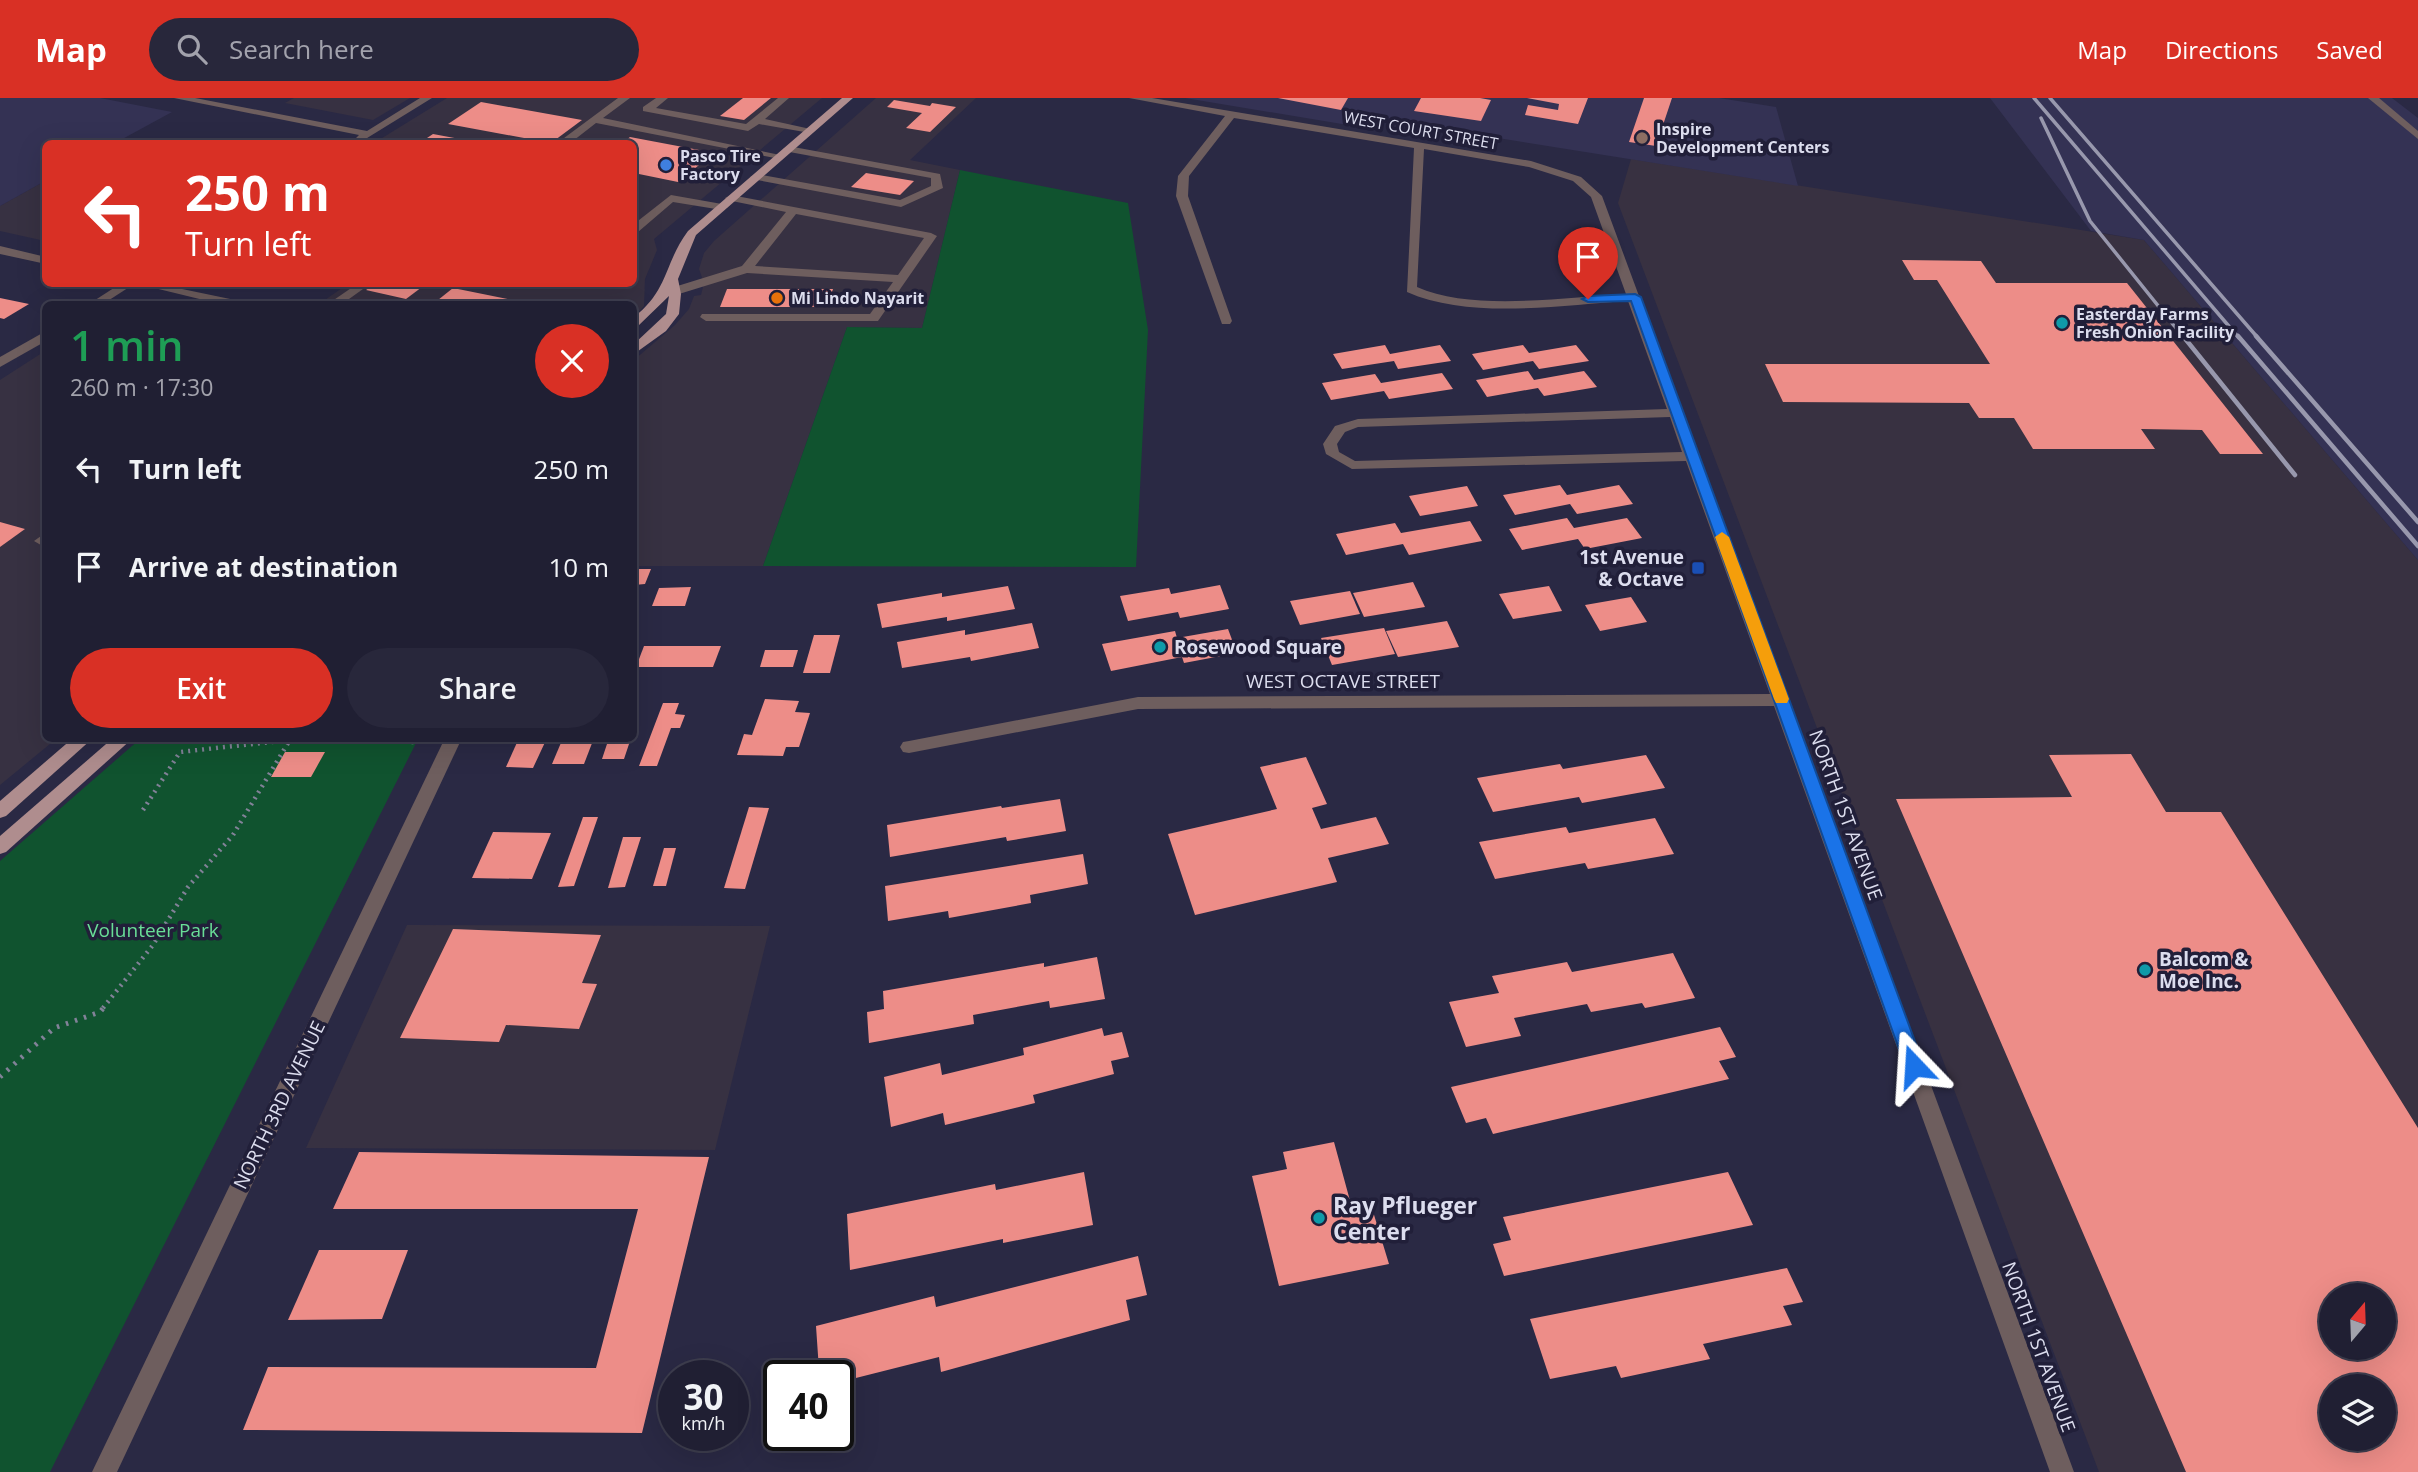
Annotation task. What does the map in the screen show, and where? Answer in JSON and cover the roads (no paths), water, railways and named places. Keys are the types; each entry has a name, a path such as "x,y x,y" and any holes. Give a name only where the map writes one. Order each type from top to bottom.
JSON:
{"main road":[{"path":"637,347 672,317 677,304 673,286 676,259 686,240 726,202 848,98"},
{"path":"637,320 673,286"},
{"path":"0,811 80,742"},
{"path":"0,848 120,742"}],"street":[{"path":"179,98 368,134"},
{"path":"359,140 426,98"},
{"path":"567,140 625,98"},
{"path":"663,98 647,109 748,128 784,98"},
{"name":"WEST COURT STREET","path":"1134,98 1531,164 1577,179"},
{"path":"2372,98 2418,136"},
{"path":"1226,321 1182,196 1184,176 1231,114"},
{"path":"595,120 936,176 937,188 901,204 756,177"},
{"path":"757,121 810,130"},
{"path":"1419,146 1411,289 1420,295 1453,302 1635,297"},
{"name":"NORTH 1ST AVENUE","path":"1577,179 1588,187 1601,204 2062,1472"},
{"path":"637,227 671,198 793,210 931,236 874,318 706,317"},
{"path":"746,269 793,210"},
{"path":"0,250 42,260"},
{"path":"673,286 746,269 901,279"},
{"path":"100,301 123,287"},
{"path":"158,287 221,301"},
{"path":"338,301 360,287"},
{"path":"0,363 42,337"},
{"path":"1678,413 1357,423 1344,425 1330,444 1333,454 1341,461 1362,466 1693,456"},
{"name":"WEST OCTAVE STREET","path":"909,747 1138,703 1782,700"},
{"name":"NORTH 3RD AVENUE","path":"104,1472 452,742"}],"railway":[{"path":"2034,98 2239,338"},
{"path":"2050,98 2258,338"},
{"path":"2041,118 2090,221 2184,338"},
{"path":"2183,336 2295,475"},
{"path":"2238,336 2418,546"},
{"path":"2256,336 2418,522"}],"place":[{"name":"Inspire Development Centers","path":"1642,138"},
{"name":"Pasco Tire Factory","path":"666,165"},
{"name":"Mi Lindo Nayarit","path":"777,298"},
{"name":"Easterday Farms Fresh Onion Facility","path":"2062,323"},
{"name":"1st Avenue & Octave","path":"1698,568"},
{"name":"Rosewood Square","path":"1160,647"},
{"name":"Balcom & Moe Inc.","path":"2145,970"},
{"name":"Ray Pflueger Center","path":"1319,1218"}],"park label":[{"name":"Volunteer Park","path":"153,930"}]}
